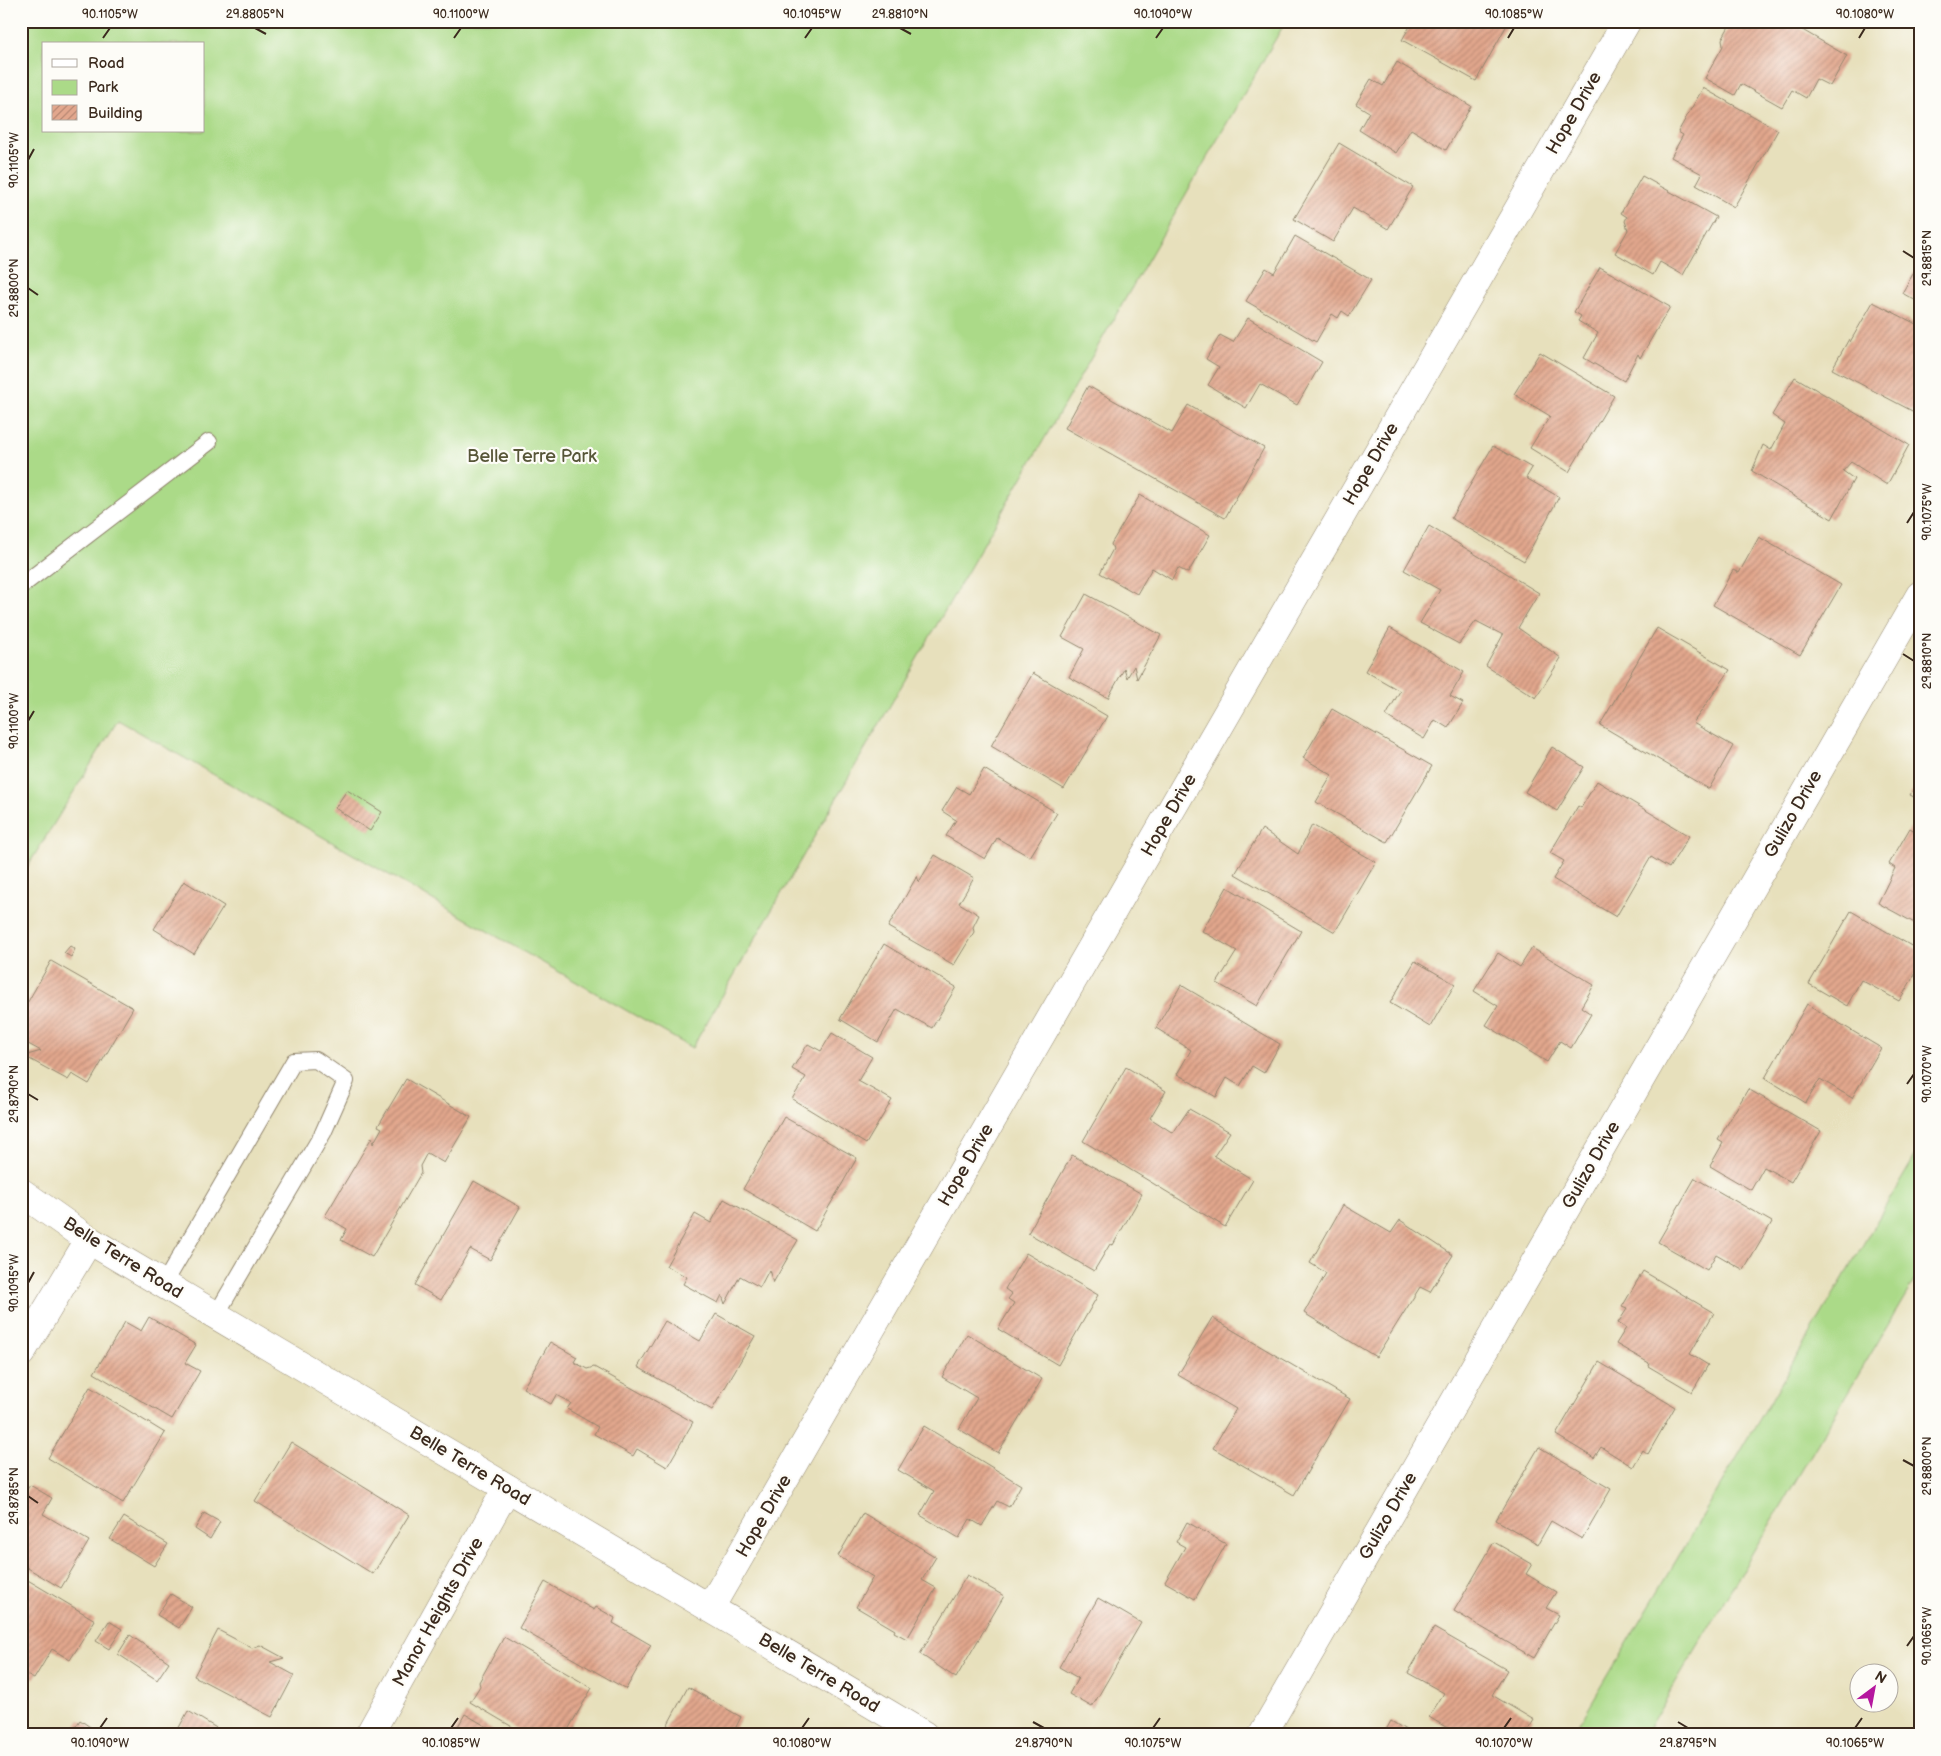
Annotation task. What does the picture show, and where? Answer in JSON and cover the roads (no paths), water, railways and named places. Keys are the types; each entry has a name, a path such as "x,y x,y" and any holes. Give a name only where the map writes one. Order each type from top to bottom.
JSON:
{"street":[{"name":"Hope Drive","path":"710,1608 1627,21"},
{"name":"Gulizo Drive","path":"1262,1735 1920,595"},
{"name":"Belle Terre Road","path":"21,1192 89,1240 924,1735"},
{"path":"21,1352 89,1240"},
{"name":"Manor Heights Drive","path":"368,1735 507,1488"}],"lane":[{"path":"21,584 25,583 209,442"},
{"path":"164,1284 294,1061 316,1060 346,1081 323,1133 216,1315"}],"park label":[{"name":"Belle Terre Park","path":"532,456"}]}
